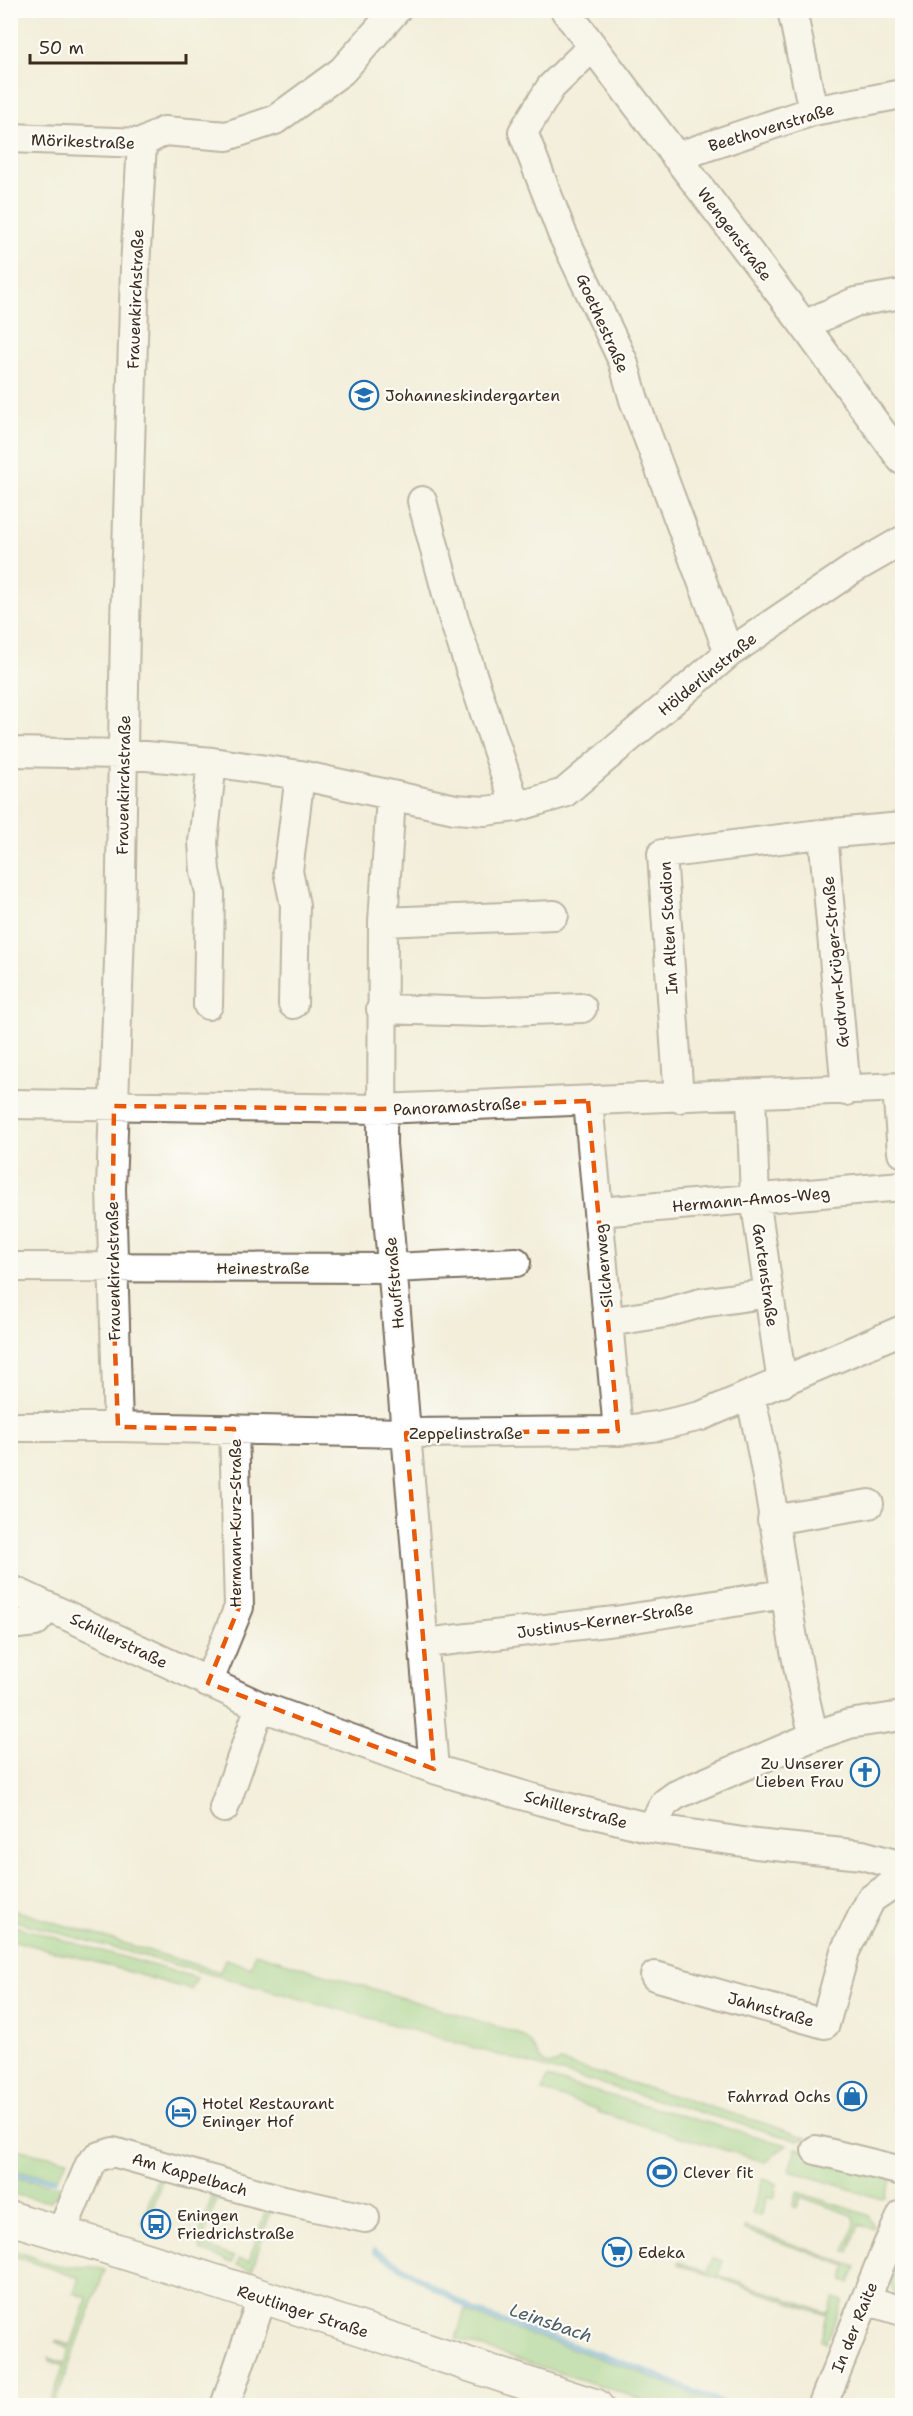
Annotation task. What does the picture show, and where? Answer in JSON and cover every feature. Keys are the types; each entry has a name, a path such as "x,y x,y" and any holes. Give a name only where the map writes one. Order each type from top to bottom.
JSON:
{"main road":[{"name":"Reutlinger Straße","path":"10,2218 132,2253 262,2298 596,2406"}],"street":[{"name":"Mörikestraße","path":"10,138 142,143 164,131 227,136 275,120 342,71 396,10"},
{"name":"Wengenstraße","path":"565,10 804,325 903,460"},
{"path":"792,10 813,111"},
{"name":"Goethestraße","path":"592,47 551,87 524,132 562,233 623,361 634,400 729,653"},
{"name":"Beethovenstraße","path":"676,158 813,111 903,94"},
{"name":"Frauenkirchstraße","path":"118,1426 111,1189 135,268 142,143"},
{"path":"804,325 855,303 903,294"},
{"path":"422,501 454,620 516,807"},
{"name":"Hölderlinstraße","path":"10,752 124,754 212,762 300,775 391,797 470,811 516,807 564,793 729,653 853,569 903,541"},
{"path":"208,1005 210,893 203,858 203,842 212,762"},
{"path":"293,1004 295,905 288,871 300,775"},
{"name":"Hauffstraße","path":"391,797 383,922 382,1144 434,1768"},
{"name":"Im Alten Stadion","path":"679,1098 662,854 823,834 903,827"},
{"name":"Gudrun-Krüger-Straße","path":"823,834 846,1091"},
{"path":"383,922 554,915"},
{"path":"381,1009 484,1012 582,1008"},
{"path":"900,1088 903,1152"},
{"name":"Panoramastraße","path":"10,1104 381,1109 900,1088"},
{"name":"Gartenstraße","path":"751,1095 755,1198 782,1383"},
{"name":"Silcherweg","path":"588,1101 618,1431"},
{"name":"Hermann-Amos-Weg","path":"599,1212 903,1186"},
{"name":"Heinestraße","path":"10,1267 393,1268 516,1262"},
{"path":"608,1322 665,1313 701,1303 769,1293"},
{"name":"Zeppelinstraße","path":"10,1427 118,1426 406,1433 618,1431 683,1421 782,1383 903,1330"},
{"path":"750,1396 760,1441 802,1690 814,1736"},
{"name":"Hermann-Kurz-Straße","path":"208,1683 239,1607 234,1429"},
{"path":"772,1520 869,1504"},
{"name":"Schillerstraße","path":"10,1589 260,1706 434,1768 542,1801 651,1828 756,1844 862,1855 903,1866"},
{"name":"Justinus-Kerner-Straße","path":"425,1643 615,1621 784,1594"},
{"path":"10,1625 35,1622 49,1606"},
{"path":"224,1808 260,1706"},
{"path":"651,1828 665,1803 676,1795 814,1736 862,1720 903,1716"},
{"name":"Jahnstraße","path":"655,1976 825,2024 845,1951 871,1899 903,1878"},
{"path":"816,2150 903,2171"},
{"name":"Am Kappelbach","path":"61,2233 90,2164 97,2157 113,2152 237,2188 365,2218"},
{"name":"In der Raite","path":"822,2406 887,2247 903,2215"},
{"path":"225,2406 262,2298"},
{"path":"866,2300 903,2311"}],"highlighted area":[{"path":"588,1101 618,1431 406,1433 434,1769 208,1683 239,1607 234,1429 118,1427 112,1268 114,1106 381,1109"}],"green space":[{"path":"10,1909 220,1972 225,1959 251,1967 255,1953 515,2032 528,2040 540,2059 547,2064 561,2062 770,2125 809,2139 799,2140 786,2137 345,2011 11,1920"},
{"path":"11,1925 197,1978 191,1990 11,1940"},
{"path":"547,2078 787,2145 765,2162 598,2112 599,2110 543,2091"},
{"path":"796,2148 892,2178 885,2198 881,2199 789,2170"},
{"path":"10,2149 68,2160 57,2178 11,2170"},
{"path":"11,2177 62,2187 50,2202 11,2194"},
{"path":"157,2178 162,2180 147,2225 142,2223"},
{"path":"763,2179 777,2184 774,2199 767,2197 761,2216 752,2214"},
{"path":"215,2188 218,2195 201,2245 234,2257 232,2263 200,2250 201,2246 196,2244"},
{"path":"797,2192 868,2215 874,2227 873,2229 859,2224 849,2252 845,2252 855,2224 854,2216 801,2197 795,2208 793,2206"},
{"path":"273,2204 252,2270 237,2265 239,2259 249,2261 266,2210"},
{"path":"745,2227 856,2267 850,2283 843,2280 847,2266 745,2230"},
{"path":"11,2249 57,2266 93,2267 105,2270 54,2405 50,2405 64,2366 50,2361 49,2358 65,2363 70,2348 55,2342 71,2345 88,2298 74,2293 79,2278 11,2255"},
{"path":"713,2258 723,2261 718,2275 828,2313 834,2298 843,2301 826,2342 821,2340 827,2315 678,2264 679,2262 708,2272"},
{"path":"892,2271 902,2275 902,2301 892,2288 890,2280"},
{"path":"465,2310 641,2373 719,2405 659,2405 456,2339"}],"waterway":[{"name":"Leinsbach","path":"10,2174 54,2180"},
{"name":"Leinsbach","path":"375,2251 475,2312 643,2370 727,2406"}],"place":[{"name":"Johanneskindergarten","path":"364,395"},
{"name":"Zu Unserer Lieben Frau","path":"865,1772"},
{"name":"Fahrrad Ochs","path":"852,2096"},
{"name":"Hotel Restaurant Eninger Hof","path":"181,2112"},
{"name":"Clever fit","path":"662,2172"},
{"name":"Eningen Friedrichstraße","path":"156,2224"},
{"name":"Edeka","path":"617,2252"}]}
